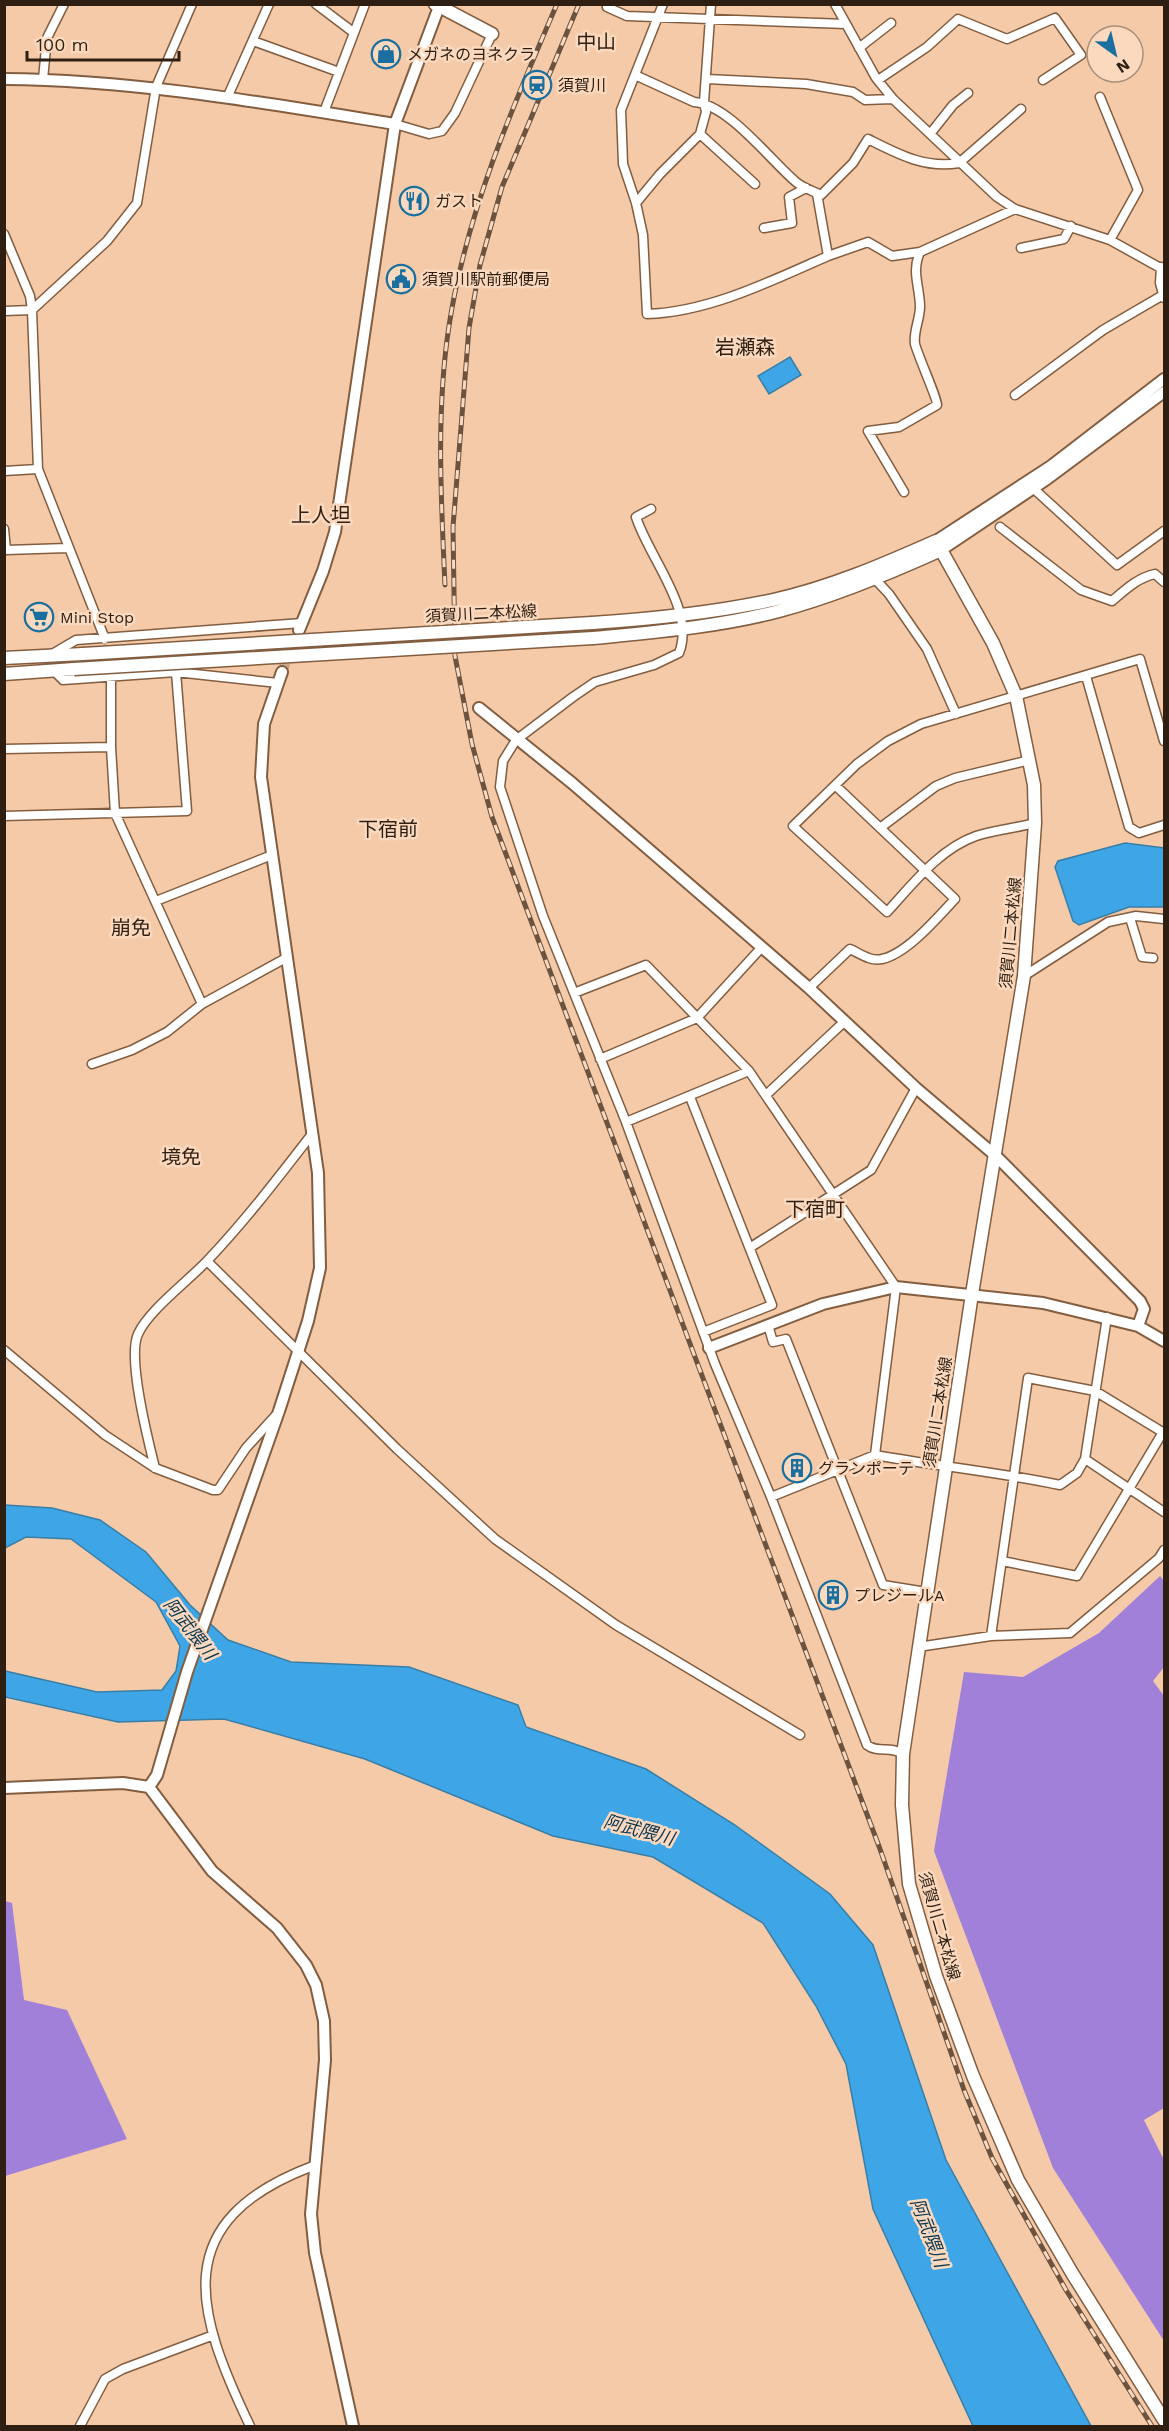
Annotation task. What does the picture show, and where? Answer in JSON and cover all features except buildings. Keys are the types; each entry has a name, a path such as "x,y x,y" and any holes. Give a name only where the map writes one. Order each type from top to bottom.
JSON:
{"main road":[{"path":"438,5 492,34"},
{"name":"須賀川二本松線","path":"4,674 593,638 682,623 778,611 875,579 939,545"},
{"name":"須賀川二本松線","path":"4,658 592,623 682,623 775,600 847,578 939,545"},
{"name":"須賀川二本松線","path":"939,545 993,643 1016,696 1030,760 1035,824 1024,976 972,1294 903,1754 902,1805 909,1884 936,1976 973,2076 1018,2180 1072,2273 1164,2420"},
{"path":"4,664 15,664 28,672"}],"street":[{"path":"43,79 47,39 64,4"},
{"path":"4,311 32,310 107,241 137,203 156,87 192,4"},
{"path":"227,98 269,4"},
{"path":"316,4 353,32"},
{"path":"324,112 365,4"},
{"path":"608,4 607,7 627,16 846,24"},
{"path":"663,4 621,110 620,138 623,164 636,203 643,235 647,314 672,313 762,285 828,256 868,242 892,256 920,252 1016,209"},
{"path":"636,203 660,174 700,134 706,112 704,102 711,4"},
{"path":"835,4 878,80 893,99 959,163 1016,209 1110,240 1163,268 1160,283 1164,297 1103,330 1015,395"},
{"path":"47,656 76,640 300,627 323,571 335,532 395,124 438,5"},
{"path":"878,80 927,47 958,19 1007,39 1055,18 1081,55 1043,80"},
{"path":"859,48 891,23"},
{"path":"4,79 43,79 156,87 395,124 429,134 442,131 455,113 492,34"},
{"path":"253,41 339,72"},
{"path":"635,75 694,102 704,102 725,115 806,188 821,195 853,163 868,139 912,161 948,165 959,163 1021,109"},
{"path":"706,79 806,84 853,92 865,100 893,99"},
{"path":"930,134 953,105 968,93"},
{"path":"1100,97 1138,190 1110,240"},
{"path":"700,134 754,184"},
{"path":"764,228 792,223 789,197 806,188"},
{"path":"817,194 828,256"},
{"path":"1021,248 1064,239 1071,226"},
{"path":"4,234 30,296 38,469 67,548 105,639"},
{"path":"904,492 868,431 899,426 937,405 938,401 928,383 915,342 920,308 915,269 920,252"},
{"path":"939,545 1051,466 1164,379"},
{"path":"939,545 1034,489 1164,392"},
{"path":"4,471 38,469"},
{"path":"1034,489 1117,565 1164,531"},
{"path":"651,509 636,517 643,538 673,593 682,623 679,653 654,666 596,682 516,740 503,761 500,787 526,870 626,1122 703,1332 771,1497 867,1745 872,1749 894,1748 903,1754"},
{"path":"1000,527 1081,590 1112,601 1146,576 1155,574 1164,582"},
{"path":"4,529 6,550 67,548"},
{"path":"875,579 890,594 927,649 956,714"},
{"path":"1035,824 976,836 957,845 926,870 887,912 792,826 857,764 888,741 921,724 1140,659 1162,720 1164,741"},
{"path":"54,671 63,680 176,672 278,683"},
{"path":"4,816 187,811 176,672"},
{"path":"149,1787 158,1775 187,1672 279,1412 308,1321 320,1269 318,1173 286,958 261,755 264,724 282,672"},
{"path":"111,676 111,747 115,813 202,1004"},
{"path":"1086,676 1129,827 1139,833 1164,825"},
{"path":"479,708 516,740 573,783 809,988 916,1088 996,1156 1140,1301 1144,1309 1138,1326"},
{"path":"4,749 111,747"},
{"path":"880,828 936,786 955,778 1030,760"},
{"path":"809,988 850,949 872,958 882,959 918,939 955,899 836,786"},
{"path":"156,901 272,855"},
{"path":"1024,976 1108,922 1130,918 1164,919"},
{"path":"1130,918 1142,957 1153,958"},
{"path":"600,1059 697,1018 762,947"},
{"path":"92,1064 132,1050 167,1032 202,1004 286,958"},
{"path":"574,993 646,965 749,1071 896,1287 875,1455"},
{"path":"765,1095 844,1021"},
{"path":"626,1122 749,1071"},
{"path":"751,1247 834,1197 871,1170 916,1088"},
{"path":"690,1097 772,1305 703,1332"},
{"path":"155,1468 137,1390 135,1347 138,1334 150,1318 207,1261 264,1196 312,1134"},
{"path":"207,1261 297,1352 495,1539 616,1624 800,1735"},
{"path":"710,1348 823,1304 896,1287 1043,1303 1138,1326 1164,1341"},
{"path":"771,1497 875,1455 945,1468 1015,1475 1060,1485 1077,1473 1085,1458 1107,1317"},
{"path":"768,1325 772,1341 786,1339 836,1471 883,1585 926,1592"},
{"path":"4,1350 105,1435 155,1468 218,1490 246,1448 279,1412"},
{"path":"991,1636 1028,1378 1095,1391 1164,1433 1077,1576 1002,1562"},
{"path":"1085,1458 1164,1512"},
{"path":"918,1647 991,1636 1070,1633 1159,1558 1164,1550"},
{"path":"4,1788 123,1783 149,1787 212,1871 277,1928 306,1965 316,1985 324,2021 325,2060 311,2214 315,2253 353,2427"},
{"path":"250,2427 211,2336 205,2279 208,2259 223,2224 274,2184 314,2166"},
{"path":"80,2427 105,2379 123,2369 211,2336"}],"shaded area":[{"path":"1160,1576 1164,1581 1164,1667 1153,1681 1164,1696 1164,2108 1144,2120 1164,2160 1164,2341 1053,2168 934,1851 964,1672 1023,1677 1099,1633"},
{"path":"5,1901 12,1903 24,2000 67,2010 127,2139 5,2176"}],"water":[{"path":"790,357 801,375 769,394 758,376"},
{"path":"1125,843 1164,848 1164,907 1129,907 1079,925 1073,921 1055,867 1058,861"},
{"name":"阿武隈川","path":"5,1505 52,1508 100,1520 146,1552 190,1605 228,1640 291,1662 409,1667 518,1705 526,1727 646,1769 735,1825 830,1894 873,1945 946,2160 1091,2426 973,2426 873,2209 846,2064 816,2006 763,1923 653,1857 553,1836 365,1759 224,1719 118,1722 5,1697 5,1671 97,1692 162,1690 176,1671 180,1646 156,1602 71,1539 26,1537 5,1548"}],"tunnel":[{"path":"282,672 297,636"}],"railway":[{"path":"445,585 441,488 442,390 449,326 457,284 492,162 557,4"},
{"path":"579,4 502,187 480,265 469,328 453,527 455,656 472,744 492,817 880,1849 964,2090 992,2158 1066,2290 1152,2426"}],"place":[{"name":"メガネのヨネクラ","path":"386,54"},
{"name":"須賀川","path":"537,85"},
{"name":"ガスト","path":"414,201"},
{"name":"須賀川駅前郵便局","path":"401,279"},
{"name":"Mini Stop","path":"39,617"},
{"name":"グランポーテ","path":"797,1468"},
{"name":"プレジールA","path":"833,1595"}],"district":[{"name":"中山","path":"596,42"},
{"name":"岩瀬森","path":"745,347"},
{"name":"上人坦","path":"321,515"},
{"name":"下宿前","path":"388,829"},
{"name":"崩免","path":"131,928"},
{"name":"境免","path":"181,1157"},
{"name":"下宿町","path":"815,1209"}]}
